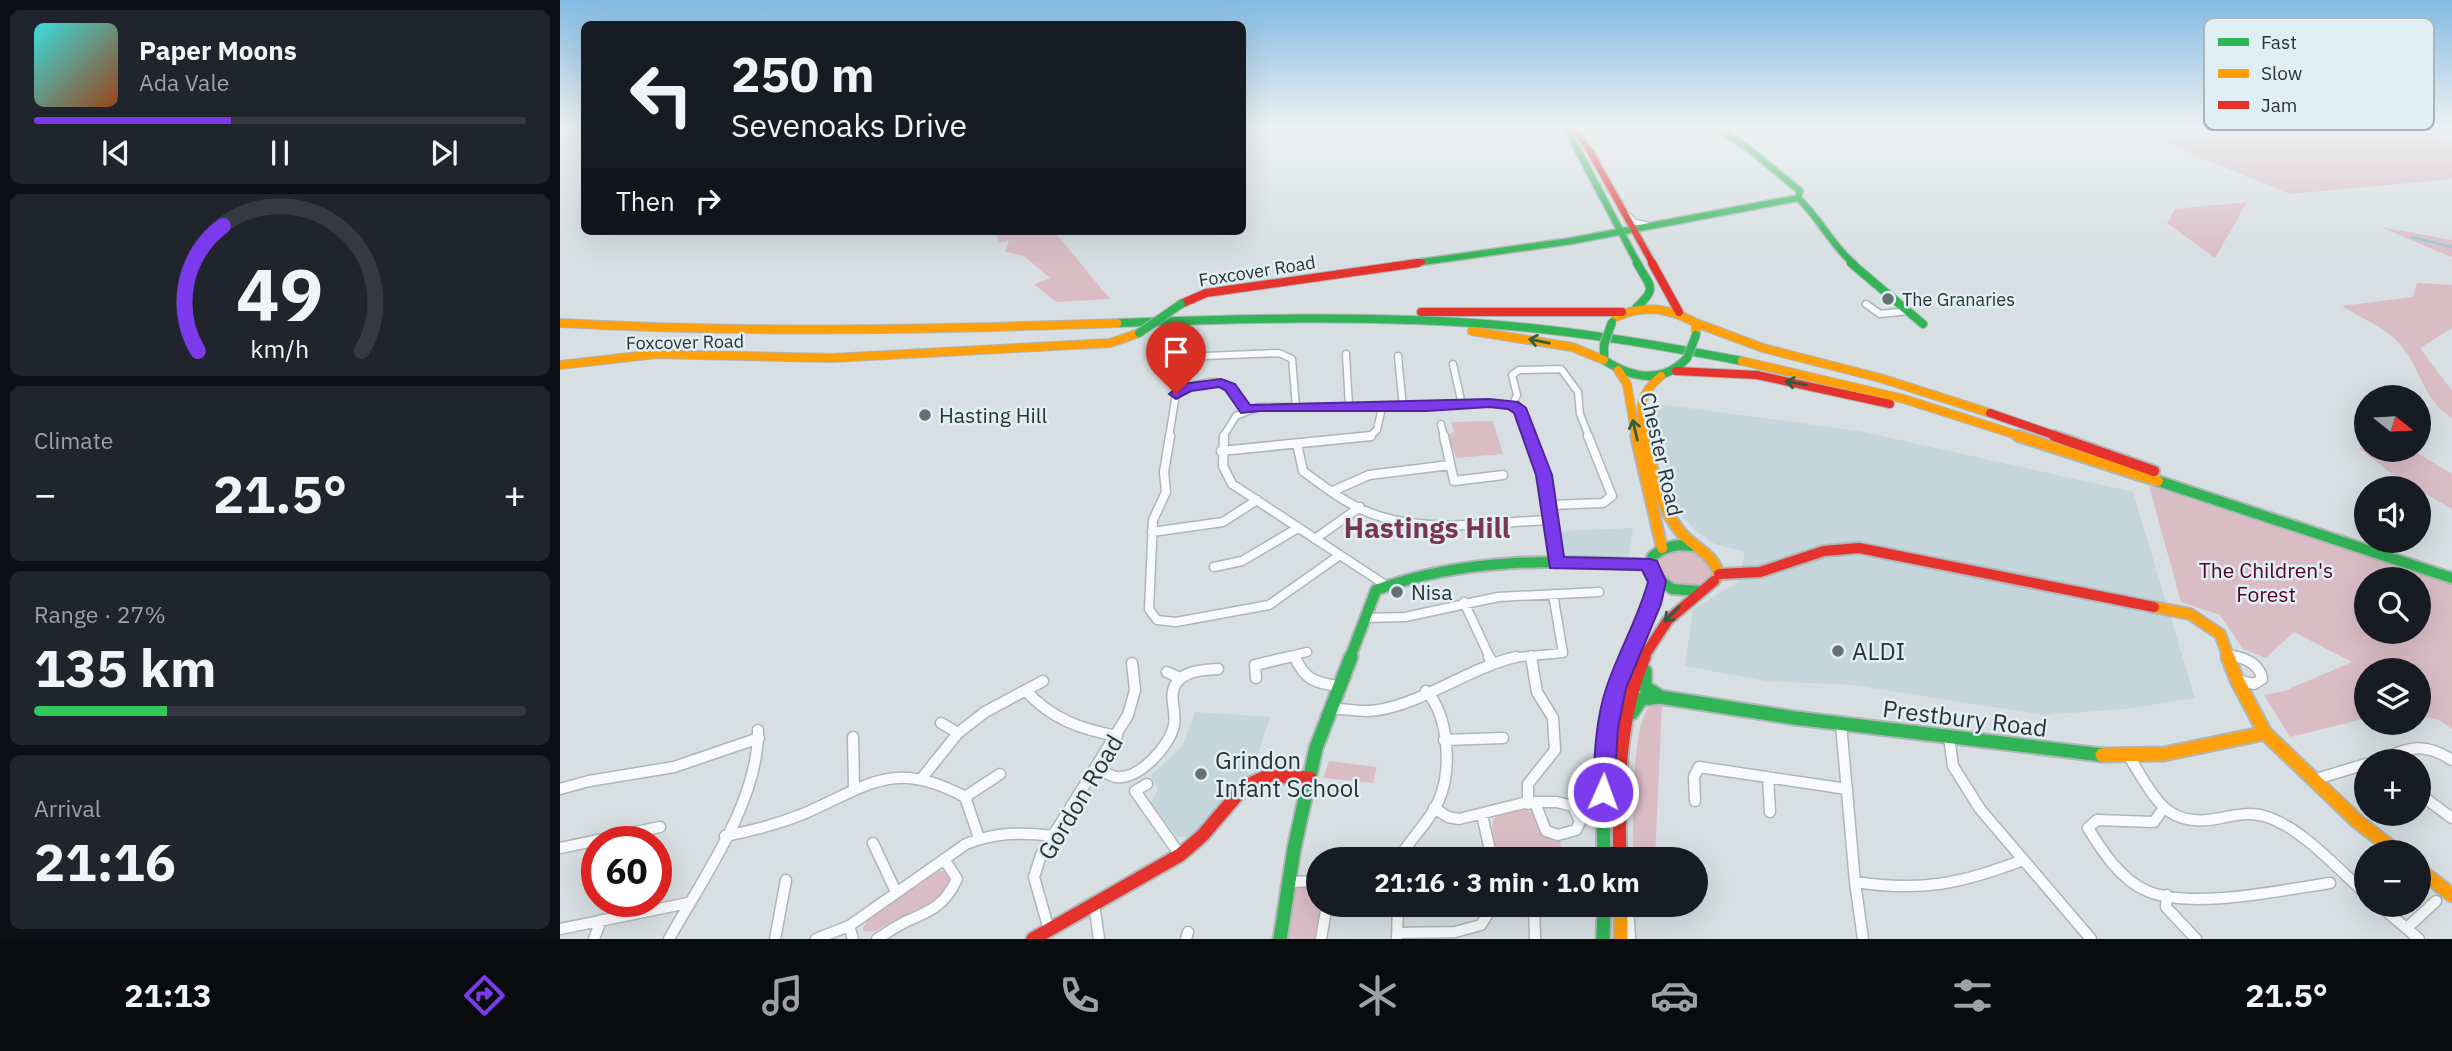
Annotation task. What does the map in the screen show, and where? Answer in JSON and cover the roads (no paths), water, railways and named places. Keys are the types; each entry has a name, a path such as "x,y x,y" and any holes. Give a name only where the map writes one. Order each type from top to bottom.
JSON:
{"main road":[{"path":"560,320 883,326 1326,313 1622,312 1637,307 1650,295 1651,289 1589,172"},
{"path":"1600,172 1679,312"},
{"path":"1777,172 1800,191 1798,198 1817,214 1828,238 1838,251 1923,324"},
{"name":"Foxcover Road","path":"560,365 656,354 832,358 1110,343 1139,333 1181,304 1200,295 1600,235 1798,198"},
{"path":"1637,307 1679,312 1696,323 1738,341 1856,371 2006,416 2164,474"},
{"path":"1604,360 1604,345 1612,322 1622,312"},
{"path":"1326,313 1440,316 1536,324 1712,349 1831,374 1945,404 2452,569"},
{"path":"560,320 651,328 830,331 1283,318 1386,319 1485,324 1595,336 1728,357 1847,384 1954,413 2452,578"},
{"path":"1283,318 1455,328 1572,347 1636,376 1661,376 1676,371 1707,370 1801,383 1893,404 2221,502"},
{"path":"1676,371 1687,358 1696,335 1696,323"},
{"name":"Chester Road","path":"1618,370 1627,384 1632,420 1662,548"},
{"name":"Chester Road","path":"1661,376 1643,392 1641,405 1667,510 1677,529 1716,562 1718,575"},
{"name":"Chester Road","path":"1650,565 1652,557 1662,548 1673,544 1696,547"},
{"path":"1280,939 1316,748 1376,590 1393,580 1490,566 1623,562 1650,565 1651,573 1657,581 1673,590 1691,592 1709,587 1718,575 1753,574 1824,550 1859,548 2179,610 2204,621 2220,634 2237,680 2265,733 2357,821 2382,840"},
{"path":"1604,847 1602,769 1607,728 1616,688 1652,604 1657,581"},
{"path":"1620,847 1619,772 1624,729 1635,681 1659,629 1677,609 1702,590"},
{"path":"1650,646 1643,682 1648,691 1660,696"},
{"path":"1624,729 1641,699 1660,696"},
{"name":"Prestbury Road","path":"1660,696 1841,724 2129,757 2176,753 2265,733"},
{"path":"1033,939 1180,855 1202,836 1244,787 1267,776 1310,778"},
{"path":"2431,879 2452,895"},
{"path":"1604,939 1605,917"},
{"path":"1621,917 1621,939"}],"street":[{"path":"1615,198 1632,220 1648,225"},
{"path":"1600,235 1622,240 1634,257"},
{"path":"1867,304 1880,314 1909,311"},
{"path":"1346,354 1349,407"},
{"path":"1204,356 1286,355 1292,359 1296,407"},
{"path":"1398,356 1403,407"},
{"path":"1452,365 1462,405"},
{"path":"1512,405 1517,395 1512,375 1519,370 1561,369 1578,393 1580,414 1612,496 1603,503 1549,505"},
{"path":"1246,410 1230,387 1221,383 1187,387 1176,394 1164,472 1166,492 1153,520 1149,609 1157,620 1176,622 1269,605 1340,555"},
{"path":"1384,584 1226,478 1221,451 1227,425 1246,410 1260,407 1403,407 1489,403 1512,405 1525,419 1544,475 1556,564"},
{"path":"1221,451 1368,438 1377,430 1382,407"},
{"path":"1441,424 1454,481 1503,475"},
{"path":"1297,444 1303,471 1360,507 1393,520 1427,525 1550,520"},
{"path":"1333,491 1369,475 1450,465"},
{"path":"1152,532 1223,522 1257,500"},
{"path":"1315,539 1360,507"},
{"path":"1214,567 1242,561 1298,527"},
{"path":"1365,618 1399,620 1464,602 1599,592"},
{"path":"1331,708 1369,711 1398,705 1492,662 1563,653 1553,594"},
{"path":"1464,602 1492,662"},
{"path":"1256,678 1255,665 1307,652"},
{"path":"2229,654 2250,660 2262,675 2262,680 2253,684 2237,680"},
{"path":"1434,808 1453,819 1482,815 1505,807 1532,803 1562,802 1573,806 1580,822 1576,830 1565,835 1551,835 1541,826 1532,803 1528,784 1555,750 1553,718 1537,692 1531,655"},
{"path":"1295,656 1301,674 1314,682 1338,686"},
{"name":"Gordon Road","path":"1049,930 1034,877 1041,855 1117,736 1135,696 1136,677 1132,663"},
{"path":"1096,767 1116,777 1129,775 1166,745 1174,725 1170,695 1180,678 1200,670 1218,669"},
{"path":"1167,672 1180,678"},
{"path":"922,778 958,733 985,712 1043,681"},
{"path":"1026,691 1047,713 1059,721 1117,736"},
{"path":"1404,847 1434,808 1441,792 1444,740 1437,705 1426,691"},
{"path":"941,723 958,733"},
{"path":"1841,724 1855,882 1863,939"},
{"path":"560,789 589,781 674,767 759,734 752,777 725,836 669,939"},
{"path":"853,737 855,787"},
{"path":"1949,737 1953,766 1980,809 2091,939"},
{"path":"1444,740 1503,738"},
{"path":"2409,749 2420,745 2440,752 2452,760"},
{"path":"2129,757 2170,816 2197,822 2260,814 2278,821 2354,884"},
{"path":"1695,800 1694,777 1699,767 1847,789"},
{"path":"2313,780 2354,768"},
{"path":"965,797 1000,774"},
{"path":"1768,776 1770,812"},
{"path":"725,836 768,828 855,787 891,778 922,778 946,785 965,797 979,838"},
{"path":"1147,784 1135,791 1180,855"},
{"path":"2431,803 2452,818"},
{"path":"2163,809 2154,822 2097,820 2088,828 2098,844 2130,879 2148,892 2167,895 2241,896 2330,883"},
{"path":"1482,815 1489,847"},
{"path":"816,939 849,926 944,859 979,838 1003,833 1053,836"},
{"path":"873,843 896,892"},
{"path":"560,848 581,844"},
{"path":"877,939 905,922 923,918 945,902 957,879 944,859"},
{"path":"1855,882 1898,888 1942,884 1978,878 2023,860"},
{"path":"775,939 786,880"},
{"path":"1289,881 1306,881"},
{"path":"2167,895 2166,907 2196,939"},
{"path":"2407,928 2437,901"},
{"path":"560,929 688,903"},
{"path":"1094,904 1099,939"},
{"path":"1321,939 1325,917"},
{"path":"1398,917 1397,936 1455,932 1481,925 1486,917"},
{"path":"1534,917 1535,939"},
{"path":"1629,917 1630,939"},
{"path":"2394,917 2419,939"},
{"path":"594,939 601,920"},
{"path":"849,926 853,939"}],"waterway":[{"path":"2412,237 2452,247"}],"place":[{"name":"The Granaries","path":"1888,299"},
{"name":"Hasting Hill","path":"925,415"},
{"name":"Nisa","path":"1397,592"},
{"name":"ALDI","path":"1838,651"},
{"name":"Grindon Infant School","path":"1201,774"}],"district":[{"name":"Hastings Hill","path":"1427,527"}],"park label":[{"name":"The Children's Forest","path":"2266,582"}]}
